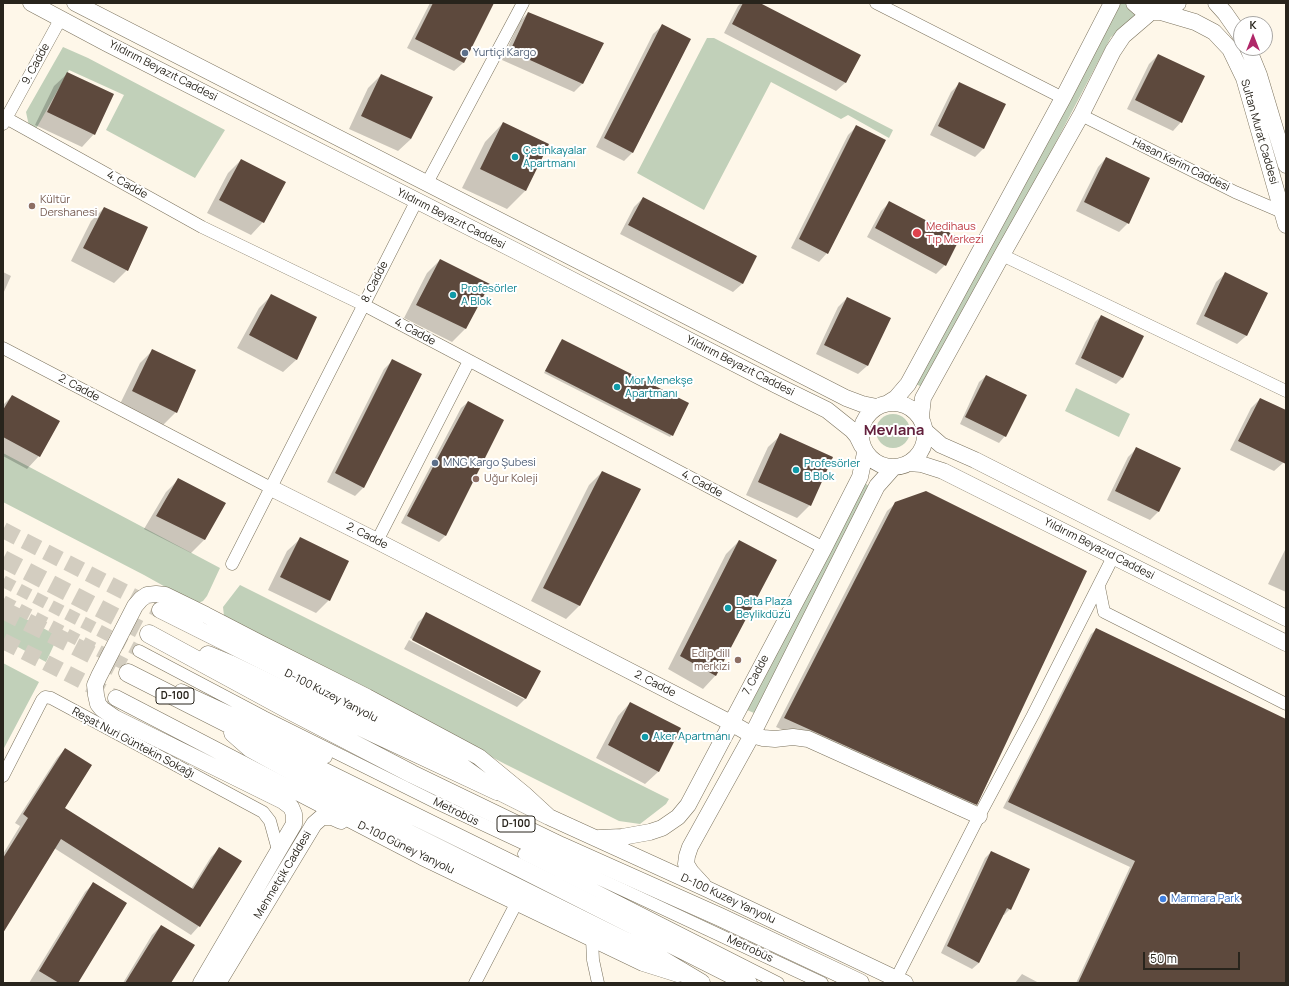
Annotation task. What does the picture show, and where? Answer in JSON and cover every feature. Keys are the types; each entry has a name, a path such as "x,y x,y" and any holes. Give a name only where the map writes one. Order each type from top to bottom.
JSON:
{"highway":[{"name":"D-100","path":"149,634 289,710 412,774 561,846 720,917 860,983"},
{"path":"179,650 212,656 497,791"},
{"name":"D-100","path":"129,670 222,720 748,983"},
{"path":"222,720 235,736 250,748 268,759 410,834 659,958 701,983"}],"main road":[{"name":"Yıldırım Beyazıt Caddesi","path":"31,3 416,202 516,251 776,386 827,410 852,430 864,449"},
{"name":"9. Cadde","path":"61,18 69,3"},
{"name":"Yıldırım Beyazıt Caddesi","path":"75,3 846,398 862,404 883,405"},
{"path":"1112,3 1063,98 908,384 896,398 870,412 864,419 860,436 864,449 870,459 877,464 893,468 901,467 909,463 922,450 924,441 924,427 921,416 924,398 1081,115 1113,51 1123,36 1156,12 1171,9 1178,3"},
{"name":"Sultan Murat Caddesi","path":"1134,3 1142,10 1194,22 1214,32 1230,49 1244,78 1284,219"},
{"path":"1216,3 1233,24"},
{"name":"Sultan Murat Caddesi","path":"1251,56 1259,75 1286,165"},
{"name":"8. Cadde","path":"416,202 427,183"},
{"path":"883,405 899,403 909,407 917,414 924,427"},
{"name":"Yıldırım Beyazıd Caddesi","path":"924,427 941,445 975,460 1286,618"},
{"name":"7. Cadde","path":"596,838 622,837 650,832 662,828 678,817 688,805 860,477 864,449"},
{"name":"Yıldırım Beyazıd Caddesi","path":"909,463 921,464 943,471 1286,643"},
{"name":"7. Cadde","path":"707,889 690,872 686,864 690,848 752,735 877,486 893,468"},
{"name":"2. Cadde","path":"271,488 377,541 752,735"},
{"name":"Mehmetçik Caddesi","path":"201,983 294,824 294,814 291,807 283,801 114,718 98,704 95,685 99,676 135,606 141,599 147,596 156,594 165,595 367,697 467,750 479,757 549,817"},
{"name":"D-100 Kuzey Yanyolu","path":"160,610 430,747 454,760 497,791 549,817 707,889 901,981"},
{"name":"D-100 Güney Yanyolu","path":"116,698 374,832 592,939 643,963 701,983"},
{"path":"752,735 775,740 793,737 808,739 979,816"},
{"name":"Mehmetçik Caddesi","path":"218,983 314,824 322,817 332,817 364,832 374,832"}],"street":[{"name":"8. Cadde","path":"427,183 523,3"},
{"path":"876,3 1063,98"},
{"name":"9. Cadde","path":"6,114 61,18"},
{"name":"4. Cadde","path":"6,114 202,227 364,305 824,548"},
{"name":"Hasan Kerim Caddesi","path":"1081,115 1235,192 1284,219"},
{"name":"8. Cadde","path":"232,564 416,202"},
{"path":"1002,255 1286,391"},
{"name":"2. Cadde","path":"3,348 271,488"},
{"path":"377,541 469,361"},
{"path":"901,981 979,816 1033,715 1113,557"},
{"path":"1098,587 1104,612 1286,704"},
{"name":"Metrobüs","path":"139,651 264,717 435,802 822,983"},
{"name":"Metrobüs","path":"129,670 326,758 535,859 778,983"},
{"name":"Reşat Nuri Güntekin Sokağı","path":"3,776 42,700 45,697 51,698 263,812 270,821 282,844"},
{"path":"475,983 517,902"},
{"path":"592,939 593,960 598,983"}],"green space":[{"path":"1121,3 1125,3 1140,16 1111,37 974,299 922,387 916,384"},
{"path":"707,38 714,38 893,130 889,138 848,115 841,119 771,82 704,210 637,173"},
{"path":"63,47 88,58 225,130 195,178 106,130 124,95 69,70 36,129 29,126 26,112"},
{"path":"1076,388 1130,414 1119,437 1065,411"},
{"path":"890,414 896,414 905,419 909,425 909,437 905,443 896,448 890,448 881,443 876,434 876,428 881,419"},
{"path":"3,453 220,568 207,596 203,601 196,604 144,575 3,502"},
{"path":"863,482 869,486 754,713 747,710"},
{"path":"240,585 669,799 666,804 640,824 619,821 505,764 224,616 223,607"},
{"path":"5,608 58,636 46,662 3,639 3,612"},
{"path":"3,663 39,682 3,750"}],"building":[{"path":"433,3 494,3 464,63 415,39"},
{"path":"743,3 760,3 861,55 846,83 732,24"},
{"path":"528,12 604,43 583,84 510,51"},
{"path":"662,24 691,39 633,153 604,138"},
{"path":"1158,54 1205,76 1182,123 1135,100"},
{"path":"67,72 114,94 95,135 47,112"},
{"path":"381,74 433,97 411,139 361,116"},
{"path":"959,82 1006,104 984,149 938,126"},
{"name":"Çetinkayalar Apartmanı","path":"503,122 549,144 526,191 480,169"},
{"path":"856,125 886,140 828,254 799,239"},
{"path":"1106,157 1150,178 1129,224 1084,202"},
{"path":"241,159 286,182 264,223 219,200"},
{"path":"643,197 757,256 743,284 628,225"},
{"name":"Medihaus Tıp Merkezi","path":"889,201 960,238 946,266 875,228"},
{"path":"104,207 148,227 128,271 83,248"},
{"name":"Profesörler A Blok","path":"440,259 490,284 466,329 416,305"},
{"path":"1225,272 1268,293 1247,336 1204,316"},
{"path":"271,294 317,317 297,360 249,335"},
{"path":"847,297 891,318 868,366 824,345"},
{"path":"1101,315 1144,336 1123,378 1081,358"},
{"name":"Mor Menekşe Apartmanı","path":"562,339 689,403 673,436 545,371"},
{"path":"152,349 196,370 177,413 132,391"},
{"path":"392,359 422,374 364,488 335,473"},
{"path":"986,375 1027,395 1006,437 965,417"},
{"path":"12,395 60,421 40,457 3,437 3,410"},
{"path":"1260,398 1286,410 1286,464 1238,441"},
{"path":"468,401 504,420 446,536 407,516"},
{"name":"Profesörler B Blok","path":"780,433 833,457 811,506 758,482"},
{"path":"1136,447 1181,468 1159,512 1115,491"},
{"path":"602,471 641,489 580,606 543,588"},
{"path":"178,478 226,503 205,540 156,516"},
{"path":"926,491 1087,571 977,805 784,718 895,502"},
{"path":"300,537 349,561 330,601 280,577"},
{"name":"Delta Plaza Beylikdüzü","path":"739,540 777,560 716,676 680,656"},
{"path":"426,612 541,671 526,699 412,640"},
{"path":"1096,628 1286,719 1286,983 1078,983 1135,861 1008,802"},
{"name":"Aker Apartmanı","path":"630,702 681,728 659,772 608,745"},
{"path":"65,748 92,765 65,808 193,889 219,847 242,861 200,927 61,839 3,933 3,858 28,818 23,814"},
{"path":"991,851 1030,869 1011,910 1007,908 979,963 947,946"},
{"path":"93,882 127,903 78,983 59,983 39,971"},
{"path":"161,925 195,945 171,983 125,983"}],"tunnel":[{"path":"3,530 160,610"},
{"path":"3,559 149,634"},
{"path":"3,581 139,651"},
{"path":"3,601 130,667"},
{"path":"3,610 128,673"},
{"path":"3,641 116,698"}],"place":[{"name":"Yurtiçi Kargo","path":"465,53"},
{"name":"Çetinkayalar Apartmanı","path":"515,157"},
{"name":"Kültür Dershanesi","path":"32,206"},
{"name":"Medihaus Tıp Merkezi","path":"917,233"},
{"name":"Profesörler A Blok","path":"453,295"},
{"name":"Mor Menekşe Apartmanı","path":"617,387"},
{"name":"MNG Kargo Şubesi","path":"435,463"},
{"name":"Profesörler B Blok","path":"796,470"},
{"name":"Uğur Koleji","path":"476,479"},
{"name":"Delta Plaza Beylikdüzü","path":"728,608"},
{"name":"Edip dill merkizi","path":"738,660"},
{"name":"Aker Apartmanı","path":"645,737"},
{"name":"Marmara Park","path":"1163,899"}],"district":[{"name":"Mevlana","path":"894,431"}]}
